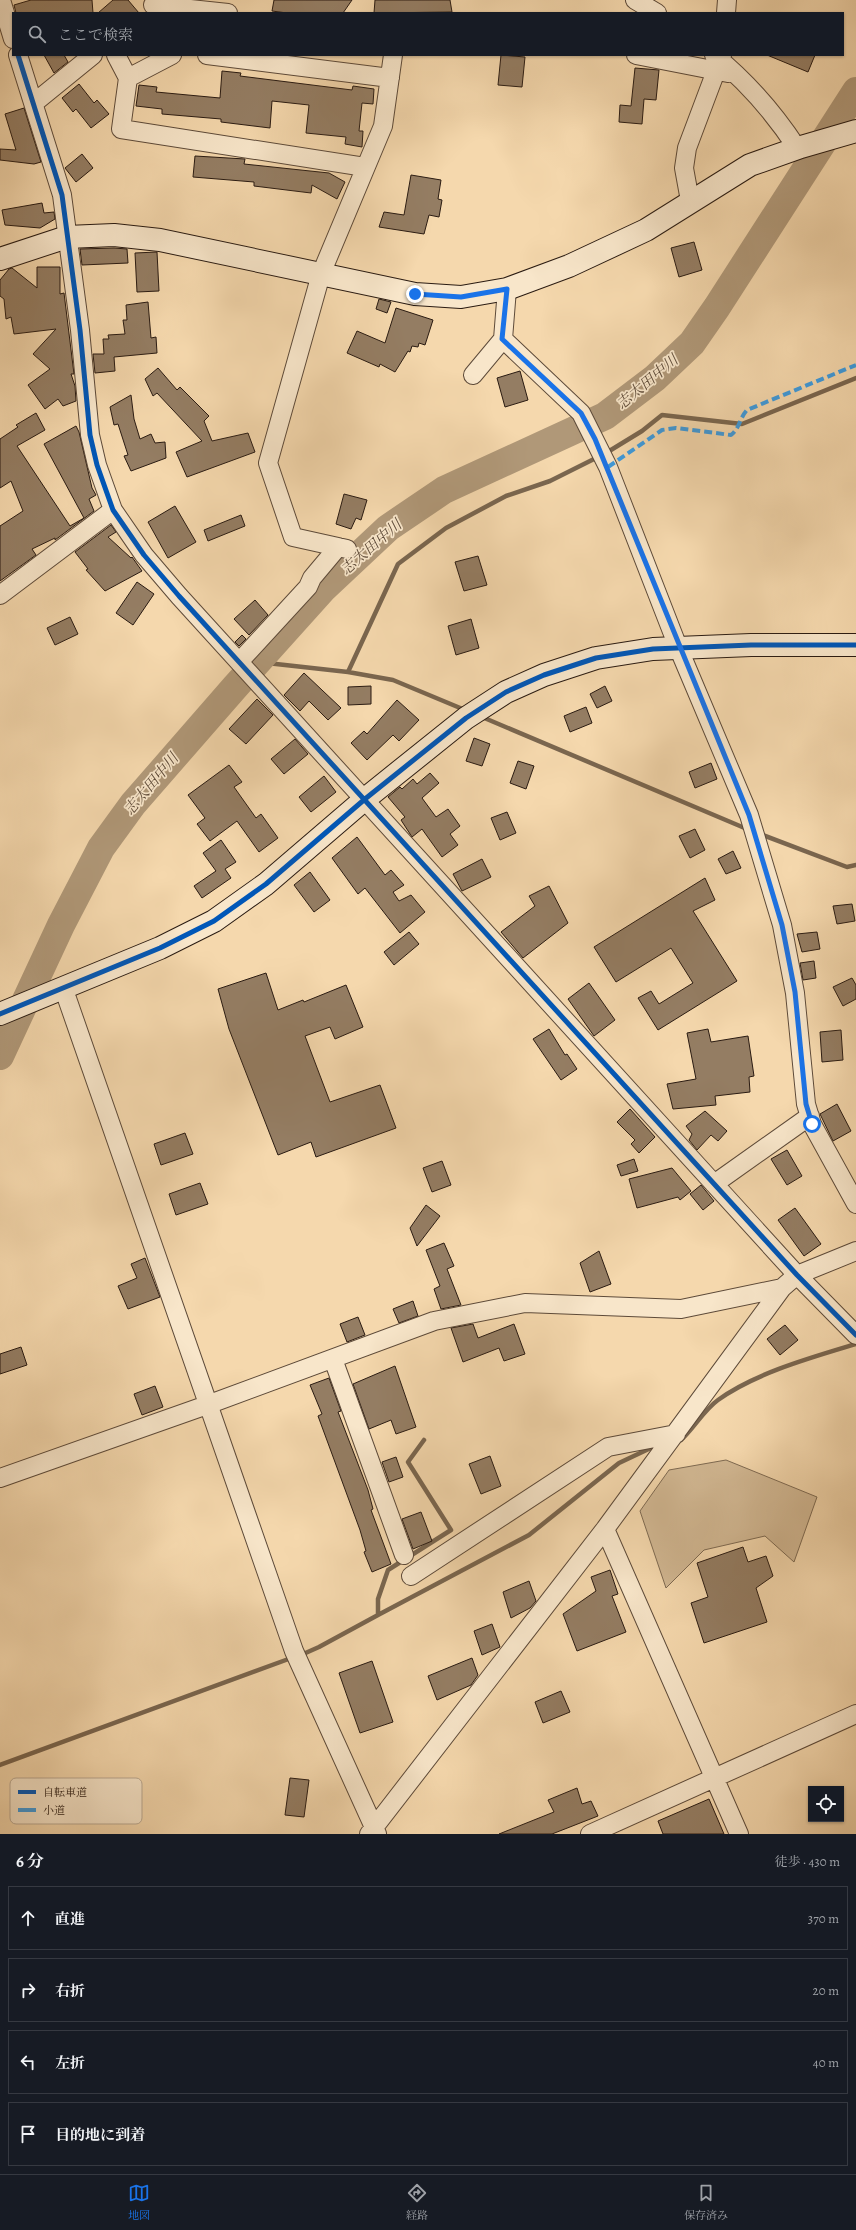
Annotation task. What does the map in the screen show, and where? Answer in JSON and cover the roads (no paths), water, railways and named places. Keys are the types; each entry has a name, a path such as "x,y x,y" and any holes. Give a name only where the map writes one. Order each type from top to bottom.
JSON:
{"street":[{"path":"1,0 12,35"},
{"path":"635,0 655,12"},
{"path":"726,12 727,0"},
{"path":"153,6 217,12"},
{"path":"18,56 62,195 80,330 90,435 97,466 113,510 144,555 241,664 263,686 797,1275 856,1335"},
{"path":"34,103 91,56"},
{"path":"117,56 128,78 121,129 365,167"},
{"path":"128,78 170,56"},
{"path":"215,56 390,78"},
{"path":"241,664 308,587 312,578 342,548 293,537 268,463 321,274 383,126 393,56"},
{"path":"652,56 718,60 737,75 780,122 799,147"},
{"path":"690,200 684,168 687,148 718,60"},
{"path":"0,259 67,237 114,235 160,240 415,294 461,297 507,289 569,266 646,230 690,200 750,165 799,147 851,132"},
{"path":"473,376 502,339 507,289"},
{"path":"502,339 581,413 599,449 678,647 749,815 782,925 795,992 806,1104 810,1116 856,1204"},
{"path":"0,595 113,510"},
{"path":"0,1014 160,948 214,920 266,884 365,799 466,718 506,692 544,674 596,658 678,647 856,645"},
{"path":"63,987 207,1405 296,1656 373,1832 605,1529 782,1288 797,1275 856,1251"},
{"path":"714,1184 810,1116"},
{"path":"0,1478 207,1405 434,1321 525,1303 681,1309 782,1288"},
{"path":"333,1359 404,1555"},
{"path":"411,1576 608,1447 670,1441"},
{"path":"605,1529 739,1834"},
{"path":"590,1834 856,1714"}],"waterway":[{"name":"志太田中川","path":"0,1056 61,925 101,848 133,804 235,687 324,588 388,528 444,490 605,416 655,378 692,343 717,307 856,91"},
{"path":"606,453 642,431 662,415 742,424 856,378"},
{"path":"348,672 398,564 446,528 506,496 550,481 600,456"},
{"path":"258,662 348,672 393,680 465,710"},
{"path":"482,717 747,829"},
{"path":"760,834 847,867 856,865"},
{"path":"681,1440 713,1404 733,1390 785,1367 856,1344"},
{"path":"301,1655 378,1615 378,1599 388,1570 451,1530 408,1462 424,1440"},
{"path":"378,1615 529,1535 619,1463 655,1446"},
{"path":"0,1765 294,1657"}]}
